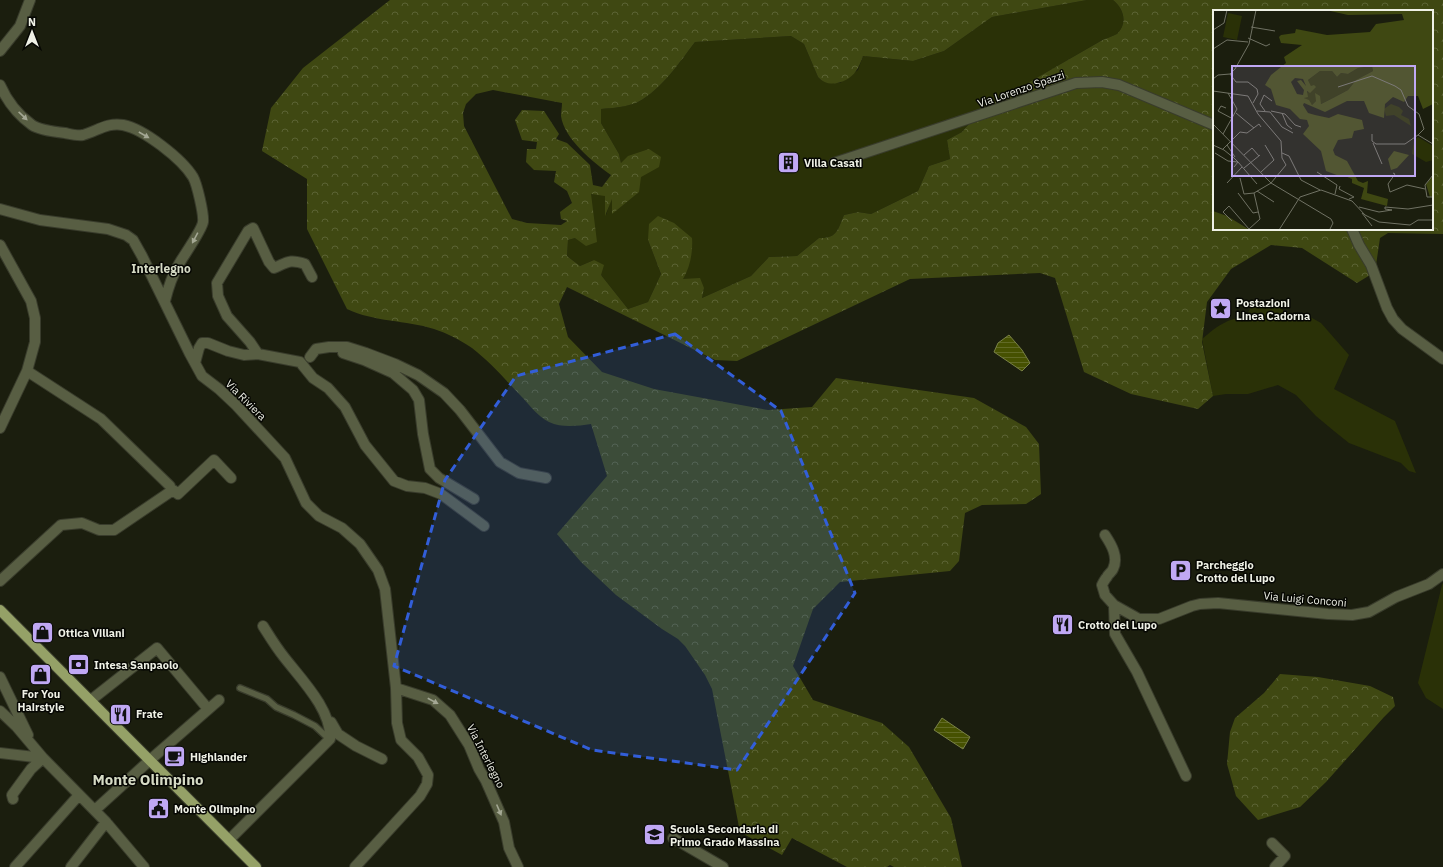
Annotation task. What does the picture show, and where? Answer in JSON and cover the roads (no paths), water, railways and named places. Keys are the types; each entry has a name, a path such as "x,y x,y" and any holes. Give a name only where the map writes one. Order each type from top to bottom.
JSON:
{"main road":[{"path":"0,610 256,867"}],"street":[{"path":"0,51 20,26 30,0"},
{"name":"Via Lorenzo Spazzi","path":"834,163 1076,83 1102,82 1119,85 1213,125"},
{"path":"0,85 6,97 15,109 33,126 57,132 81,135 97,128 112,124 125,125 157,142 174,156 194,178 202,208 203,222 175,271 165,301"},
{"name":"Via Riviera","path":"0,209 40,220 108,229 126,235 133,240 202,376 236,405 285,458 306,503 319,516 342,528 360,544 378,570 385,589 396,688"},
{"path":"258,354 250,342 227,316 218,296 217,283 248,231 253,228 274,268 291,260 305,264 312,278"},
{"path":"1352,230 1359,245 1371,265 1387,308 1393,319 1402,329 1443,359"},
{"path":"0,245 31,302 35,318 35,342 27,370 3,415 0,428"},
{"path":"195,363 202,343 208,343 228,351 244,355 258,354 300,362 310,357 330,352 346,354 393,373 413,390 419,400 423,434 430,469 439,478 474,499"},
{"path":"310,357 316,349 329,346 347,347 374,355 418,375 444,393 460,410 500,462 519,473 546,478"},
{"path":"300,362 313,378 328,388 345,406 365,445 394,481 407,486 425,488 441,494 484,526"},
{"path":"27,370 101,419 170,486"},
{"path":"0,581 61,525 82,523 100,530 114,530 173,490 178,494 214,460 231,478"},
{"path":"1104,535 1111,544 1114,552 1115,563 1113,570 1107,576 1102,586 1105,595 1114,605 1115,634 1137,672 1186,776"},
{"name":"Via Luigi Conconi","path":"1114,605 1139,619 1159,619 1200,604 1218,603 1352,615 1370,612 1396,597 1429,584 1443,574"},
{"path":"263,626 284,657 301,678 338,734 356,746 382,759"},
{"path":"91,700 157,648 208,709"},
{"path":"0,677 32,746"},
{"path":"355,867 410,808 420,796 427,784 428,775 418,757 401,740 397,723 396,688"},
{"name":"Via Interlegno","path":"396,688 433,700 450,715 469,744 479,769 486,781 504,822 509,848 518,867"},
{"path":"95,810 219,700"},
{"path":"0,711 43,758 95,810 144,867"},
{"path":"229,840 330,739 326,716"},
{"path":"0,753 43,758"},
{"path":"13,799 12,795 31,769 43,758"},
{"path":"15,867 79,795"},
{"path":"71,867 106,822"},
{"path":"672,838 723,867"},
{"path":"1272,843 1285,856 1275,867"}],"lane":[{"path":"240,688 267,699 276,707 315,726 330,739"}],"place":[{"name":"Villa Casati","path":"789,163"},
{"name":"Postazioni Linea Cadorna","path":"1221,309"},
{"name":"Parcheggio Crotto del Lupo","path":"1180,571"},
{"name":"Crotto del Lupo","path":"1063,625"},
{"name":"Ottica Villani","path":"42,633"},
{"name":"Intesa Sanpaolo","path":"79,665"},
{"name":"For You Hairstyle","path":"41,674"},
{"name":"Frate","path":"121,714"},
{"name":"Highlander","path":"174,757"},
{"name":"Monte Olimpino","path":"158,809"},
{"name":"Scuola Secondaria di Primo Grado Massina","path":"655,835"}],"district":[{"name":"Interlegno","path":"161,268"},
{"name":"Monte Olimpino","path":"148,779"}]}
